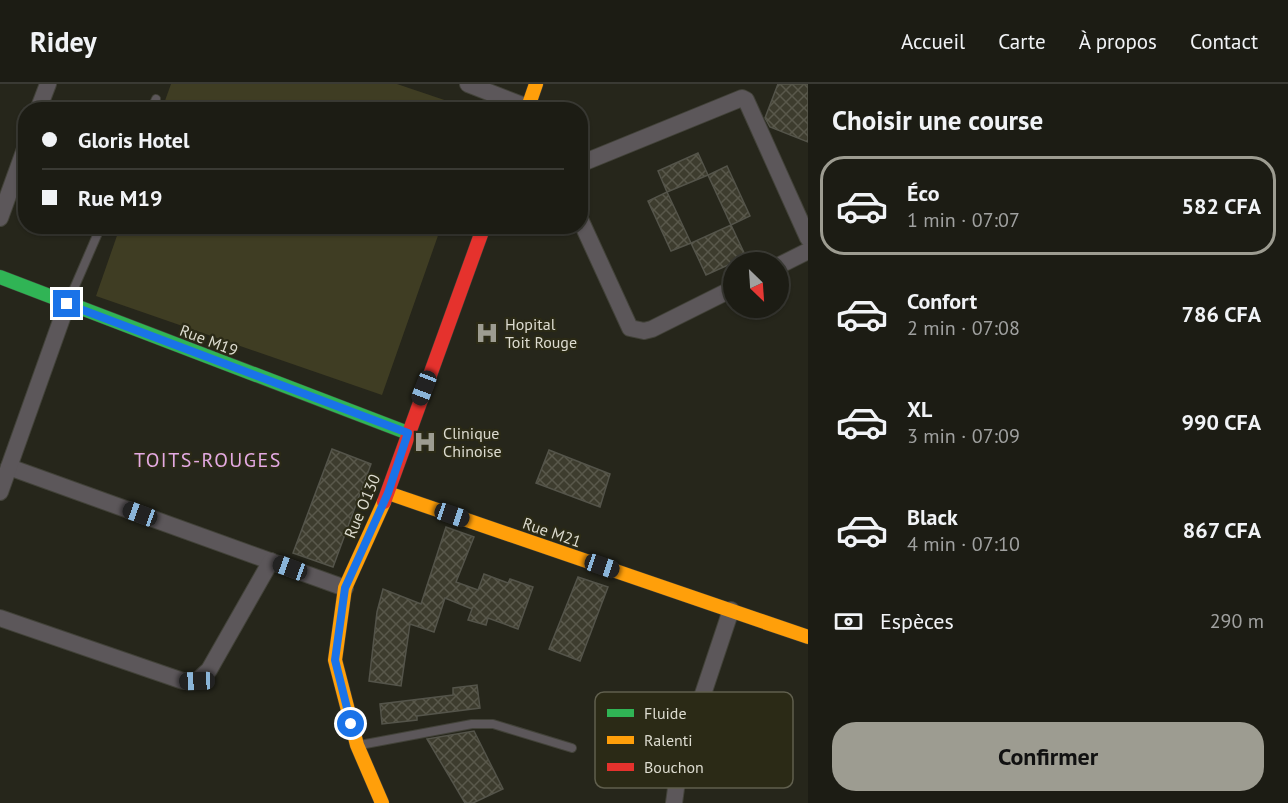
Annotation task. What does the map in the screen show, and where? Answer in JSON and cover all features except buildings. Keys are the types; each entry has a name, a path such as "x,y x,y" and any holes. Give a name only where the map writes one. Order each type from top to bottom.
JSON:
{"street":[{"path":"41,102 48,84"},
{"path":"468,84 512,102"},
{"path":"529,102 536,84"},
{"path":"588,161 742,98 746,100 808,238"},
{"path":"0,218 18,168"},
{"name":"Rue O130","path":"382,803 357,745 335,660 345,588 388,493 481,234"},
{"path":"587,234 630,328 644,332 723,294"},
{"path":"789,260 808,251"},
{"name":"Rue M19","path":"0,277 408,433"},
{"path":"0,492 67,304"},
{"path":"9,467 345,588"},
{"name":"Rue M21","path":"388,493 808,637"},
{"path":"0,618 183,681 197,681 209,670 271,561"},
{"path":"704,692 731,610"},
{"path":"674,803 676,788"}],"lane":[{"path":"67,304 98,234"},
{"path":"357,745 472,724 493,724 572,748"}],"shaded area":[{"path":"171,84 397,84 450,102 165,102"},
{"path":"117,234 439,234 382,395 96,296"}],"traffic: fast":[{"path":"0,277 408,433"}],"traffic: slow":[{"path":"530,102 536,84"},
{"path":"388,493 808,637"},
{"path":"382,803 357,745 335,660 345,588 384,502"}],"traffic: jam":[{"path":"384,502 481,234"}],"place":[{"name":"Hopital Toit Rouge","path":"487,333"},
{"name":"Clinique Chinoise","path":"425,442"}],"district":[{"name":"TOITS-ROUGES","path":"208,460"}],"route":[{"path":"67,304 408,433 388,493 345,588 335,660 351,724"}]}
